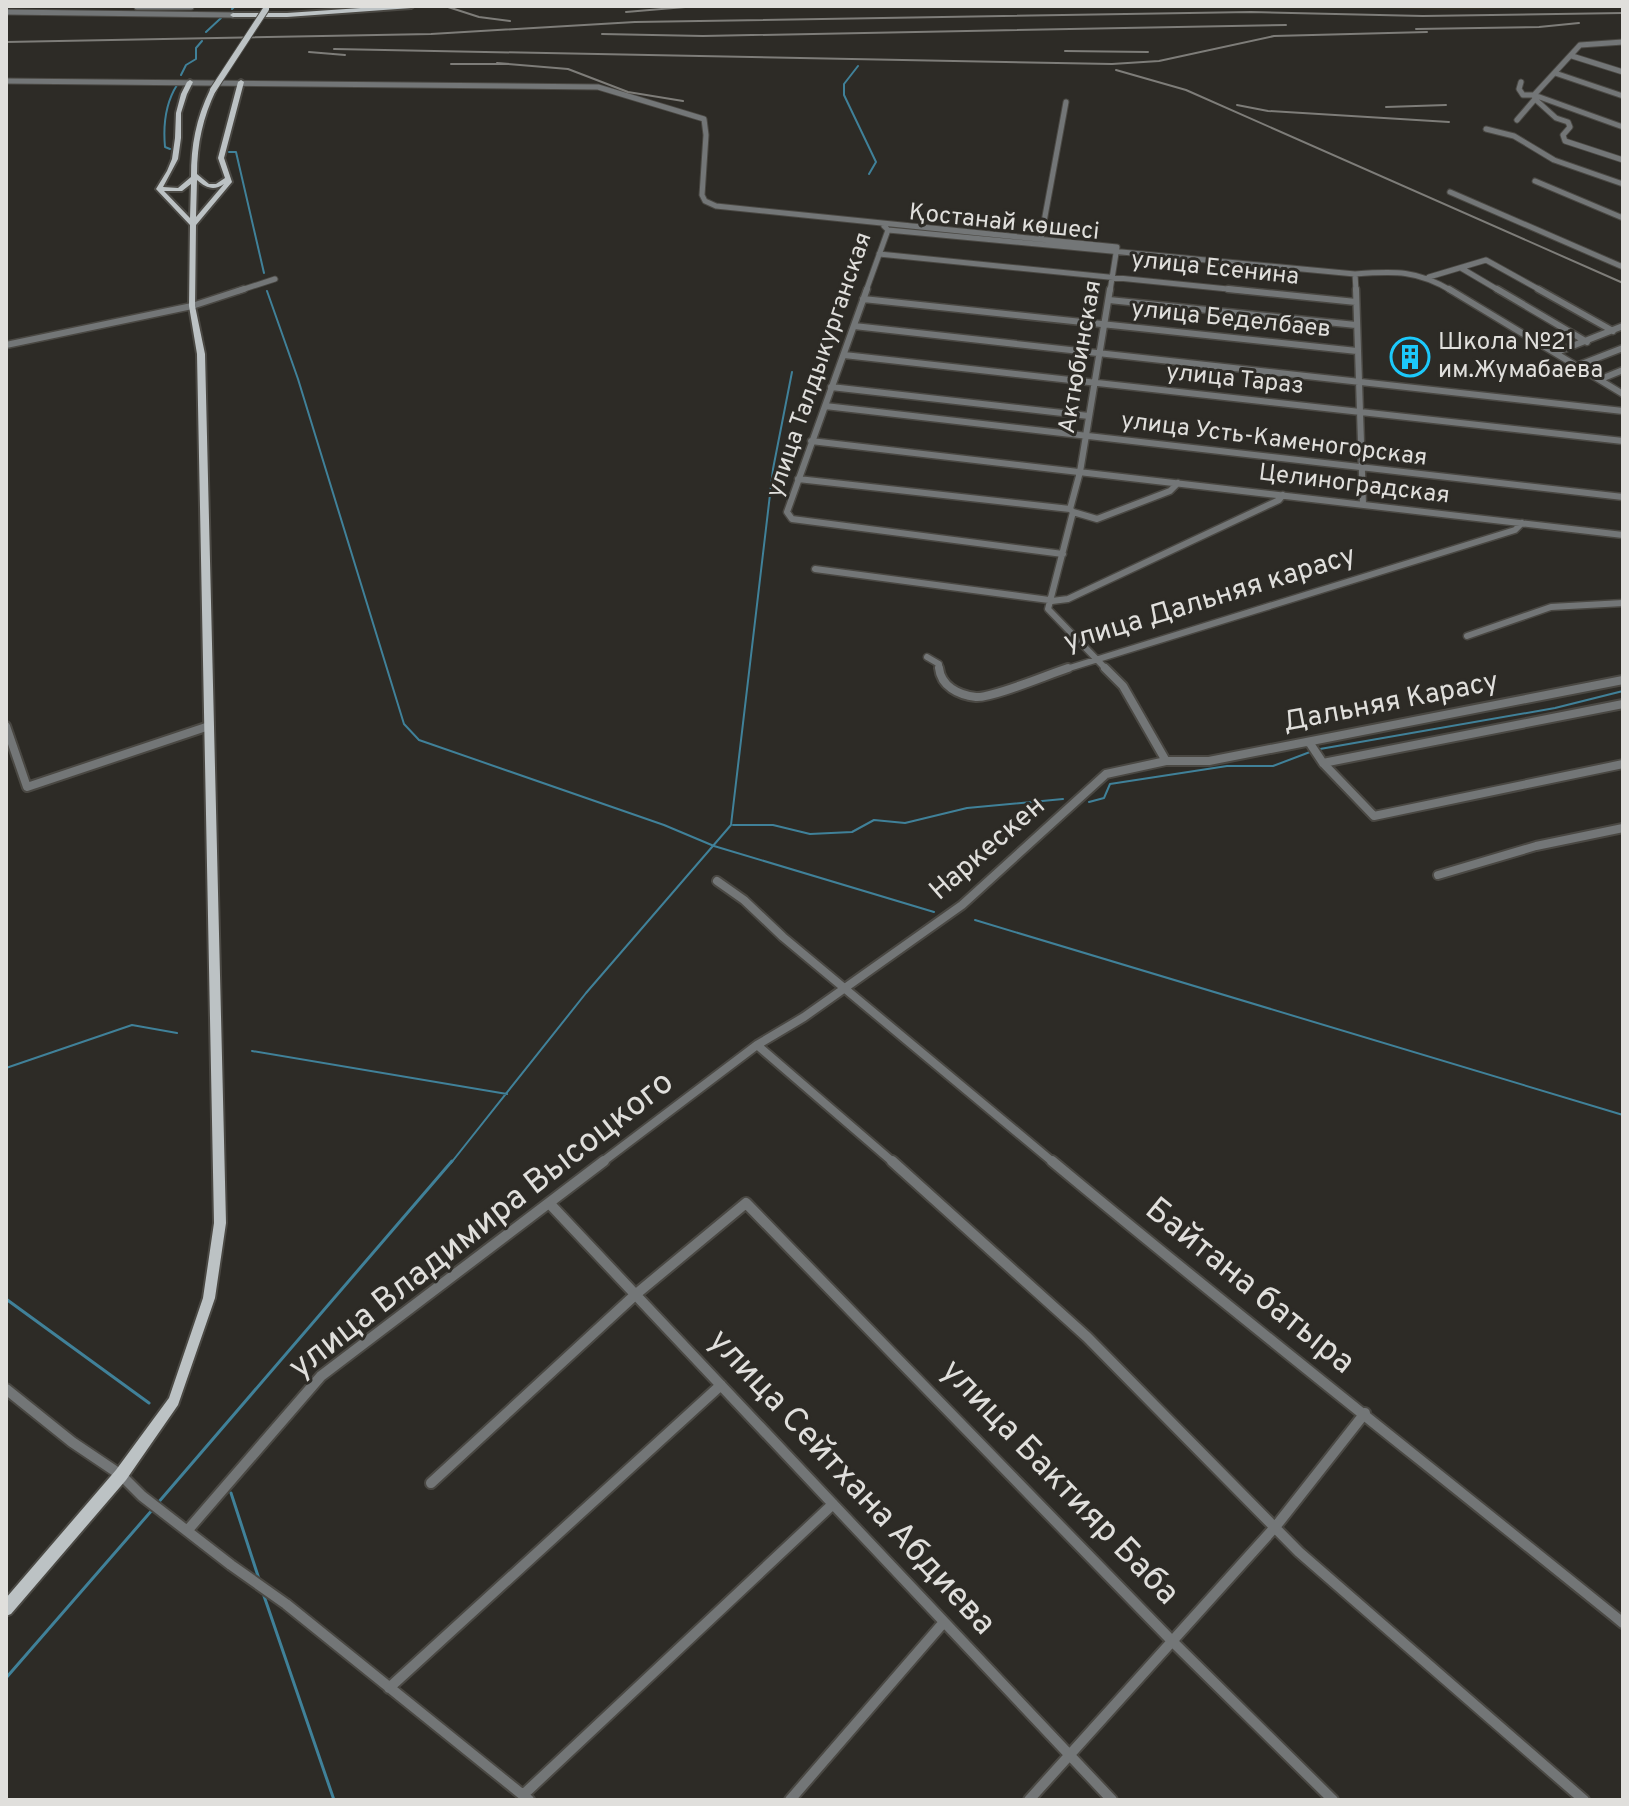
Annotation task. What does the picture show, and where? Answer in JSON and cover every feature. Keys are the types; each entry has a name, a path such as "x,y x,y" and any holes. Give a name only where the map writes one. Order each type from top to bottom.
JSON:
{"main road":[{"path":"233,15 244,6"},
{"path":"287,15 293,6"},
{"path":"233,15 287,15 411,6"},
{"path":"6,1609 121,1475 174,1401 209,1298 220,1223 201,354 192,306 197,129 213,90 267,7"},
{"path":"159,189 175,157 176,116 190,82"},
{"path":"193,225 229,182 221,158 241,82"},
{"path":"159,189 180,190 195,175"},
{"path":"195,175 207,186 217,186 228,178"},
{"path":"159,189 193,225"}],"street":[{"path":"92,13 99,6"},
{"path":"133,13 137,6 191,7"},
{"path":"168,13 172,7"},
{"path":"187,13 191,7"},
{"path":"6,12 233,15"},
{"path":"1517,120 1540,88 1580,45 1623,42"},
{"path":"1572,56 1623,72"},
{"path":"1555,73 1623,96"},
{"path":"1540,88 1521,79 1519,89 1523,95 1623,127"},
{"path":"6,81 610,89 627,97 704,119 706,135 702,195 708,203 1041,238 1117,250"},
{"path":"1534,97 1547,111 1568,122 1570,127 1563,135 1565,141 1623,160"},
{"path":"1041,238 1066,102"},
{"path":"1486,129 1514,136 1554,160 1623,184"},
{"path":"1535,181 1623,218"},
{"path":"1450,192 1623,267"},
{"name":"улица Талдыкурганская","path":"881,223 888,230 787,512 792,519 1063,554"},
{"name":"Қостанай көшесі","path":"888,230 1355,274 1397,271 1429,277"},
{"name":"Актюбинская","path":"1050,600 1080,472 1117,250"},
{"name":"улица Есенина","path":"879,254 1356,302"},
{"path":"1429,277 1486,260 1613,331"},
{"path":"1461,268 1587,342"},
{"path":"1355,274 1363,504"},
{"path":"1429,277 1623,394"},
{"path":"6,345 192,306 275,279"},
{"name":"улица Беделбаев","path":"863,299 1357,351"},
{"name":"улица Есенина","path":"1109,300 1356,325"},
{"path":"854,326 1623,411"},
{"path":"1557,352 1623,326"},
{"path":"1579,365 1623,348"},
{"name":"улица Тараз","path":"844,355 1623,441"},
{"path":"1601,379 1623,370"},
{"path":"831,387 1089,416"},
{"name":"улица Усть-Каменогорская","path":"825,406 1623,497"},
{"name":"Целиноградская","path":"811,441 1623,535"},
{"path":"798,479 1071,511 1084,518 1097,519 1170,491 1178,483"},
{"path":"815,569 1050,600 1068,599 1279,500 1283,495"},
{"name":"улица Дальняя карасу","path":"927,657 939,664 940,677 947,687 976,697 1515,530 1522,523"},
{"path":"1050,600 1048,609 1123,686 1166,761"},
{"path":"1467,636 1551,607 1623,603"},
{"name":"Дальняя Карасу","path":"1166,761 1209,761 1623,680"},
{"path":"1322,761 1623,704"},
{"path":"6,726 27,787 209,726"},
{"path":"1309,742 1322,761 1374,816 1623,764"},
{"name":"Наркескен","path":"846,988 962,905 1106,774 1166,761"},
{"path":"1438,875 1536,846 1623,828"},
{"name":"Байтана батыра","path":"717,881 744,900 1180,1268 1365,1413 1623,1623"},
{"name":"улица Владимира Высоцкого","path":"187,1531 321,1376 757,1045 846,988"},
{"path":"757,1045 945,1207 1087,1337 1299,1552 1584,1800"},
{"name":"улица Бактияр Баба","path":"635,1295 746,1203 1171,1640 1333,1800"},
{"name":"улица Сейтхана Абдиева","path":"550,1204 1112,1800"},
{"path":"431,1483 635,1295"},
{"path":"389,1688 721,1385"},
{"path":"6,1389 72,1442 121,1475 142,1496 231,1565 286,1604 526,1798 833,1504"},
{"path":"1029,1800 1276,1526 1365,1413"},
{"path":"790,1800 944,1622"}],"shaded area":[{"path":"1330,6 1597,6 1442,10"}],"waterway":[{"path":"232,9 235,6"},
{"path":"206,32 221,18"},
{"path":"181,75 186,65 196,59 196,48 202,41"},
{"path":"858,66 844,84 844,95 876,162 869,174"},
{"path":"170,149 165,147 165,123 167,107 177,85"},
{"path":"229,152 236,152 264,273"},
{"path":"267,291 298,379 404,724 419,740 664,825 713,846"},
{"path":"713,846 731,825 773,469 792,372"},
{"path":"1320,749 1555,708 1623,691"},
{"path":"1089,802 1104,798 1110,784 1227,766 1273,766 1310,752"},
{"path":"733,825 773,825 810,834 852,832 874,820 905,823 967,808 1063,799"},
{"path":"506,1094 586,993 713,846"},
{"path":"713,846 934,912"},
{"path":"975,920 1623,1115"},
{"path":"6,1068 132,1025 177,1033"},
{"path":"252,1051 506,1094"},
{"path":"451,1163 506,1094"},
{"path":"157,1504 452,1161"},
{"path":"6,1299 149,1403"},
{"path":"231,1493 259,1579"},
{"path":"6,1678 153,1509"},
{"path":"263,1593 334,1800"}],"railway":[{"path":"445,6 479,17 510,21"},
{"path":"626,12 697,6"},
{"path":"6,42 431,34 635,22 1251,12 1423,16 1623,13"},
{"path":"1416,29 1539,27 1579,23"},
{"path":"602,34 703,36 1286,25"},
{"path":"334,49 1112,64 1159,61 1274,36 1427,32"},
{"path":"1065,51 1148,52"},
{"path":"309,52 345,55"},
{"path":"497,63 568,69 628,92 683,101"},
{"path":"451,64 507,64"},
{"path":"1116,70 1186,90 1623,283"},
{"path":"1237,105 1268,111 1449,122"},
{"path":"1386,107 1446,105"}],"place":[{"name":"Школа №21 им.Жумабаева","path":"1410,357"}]}
